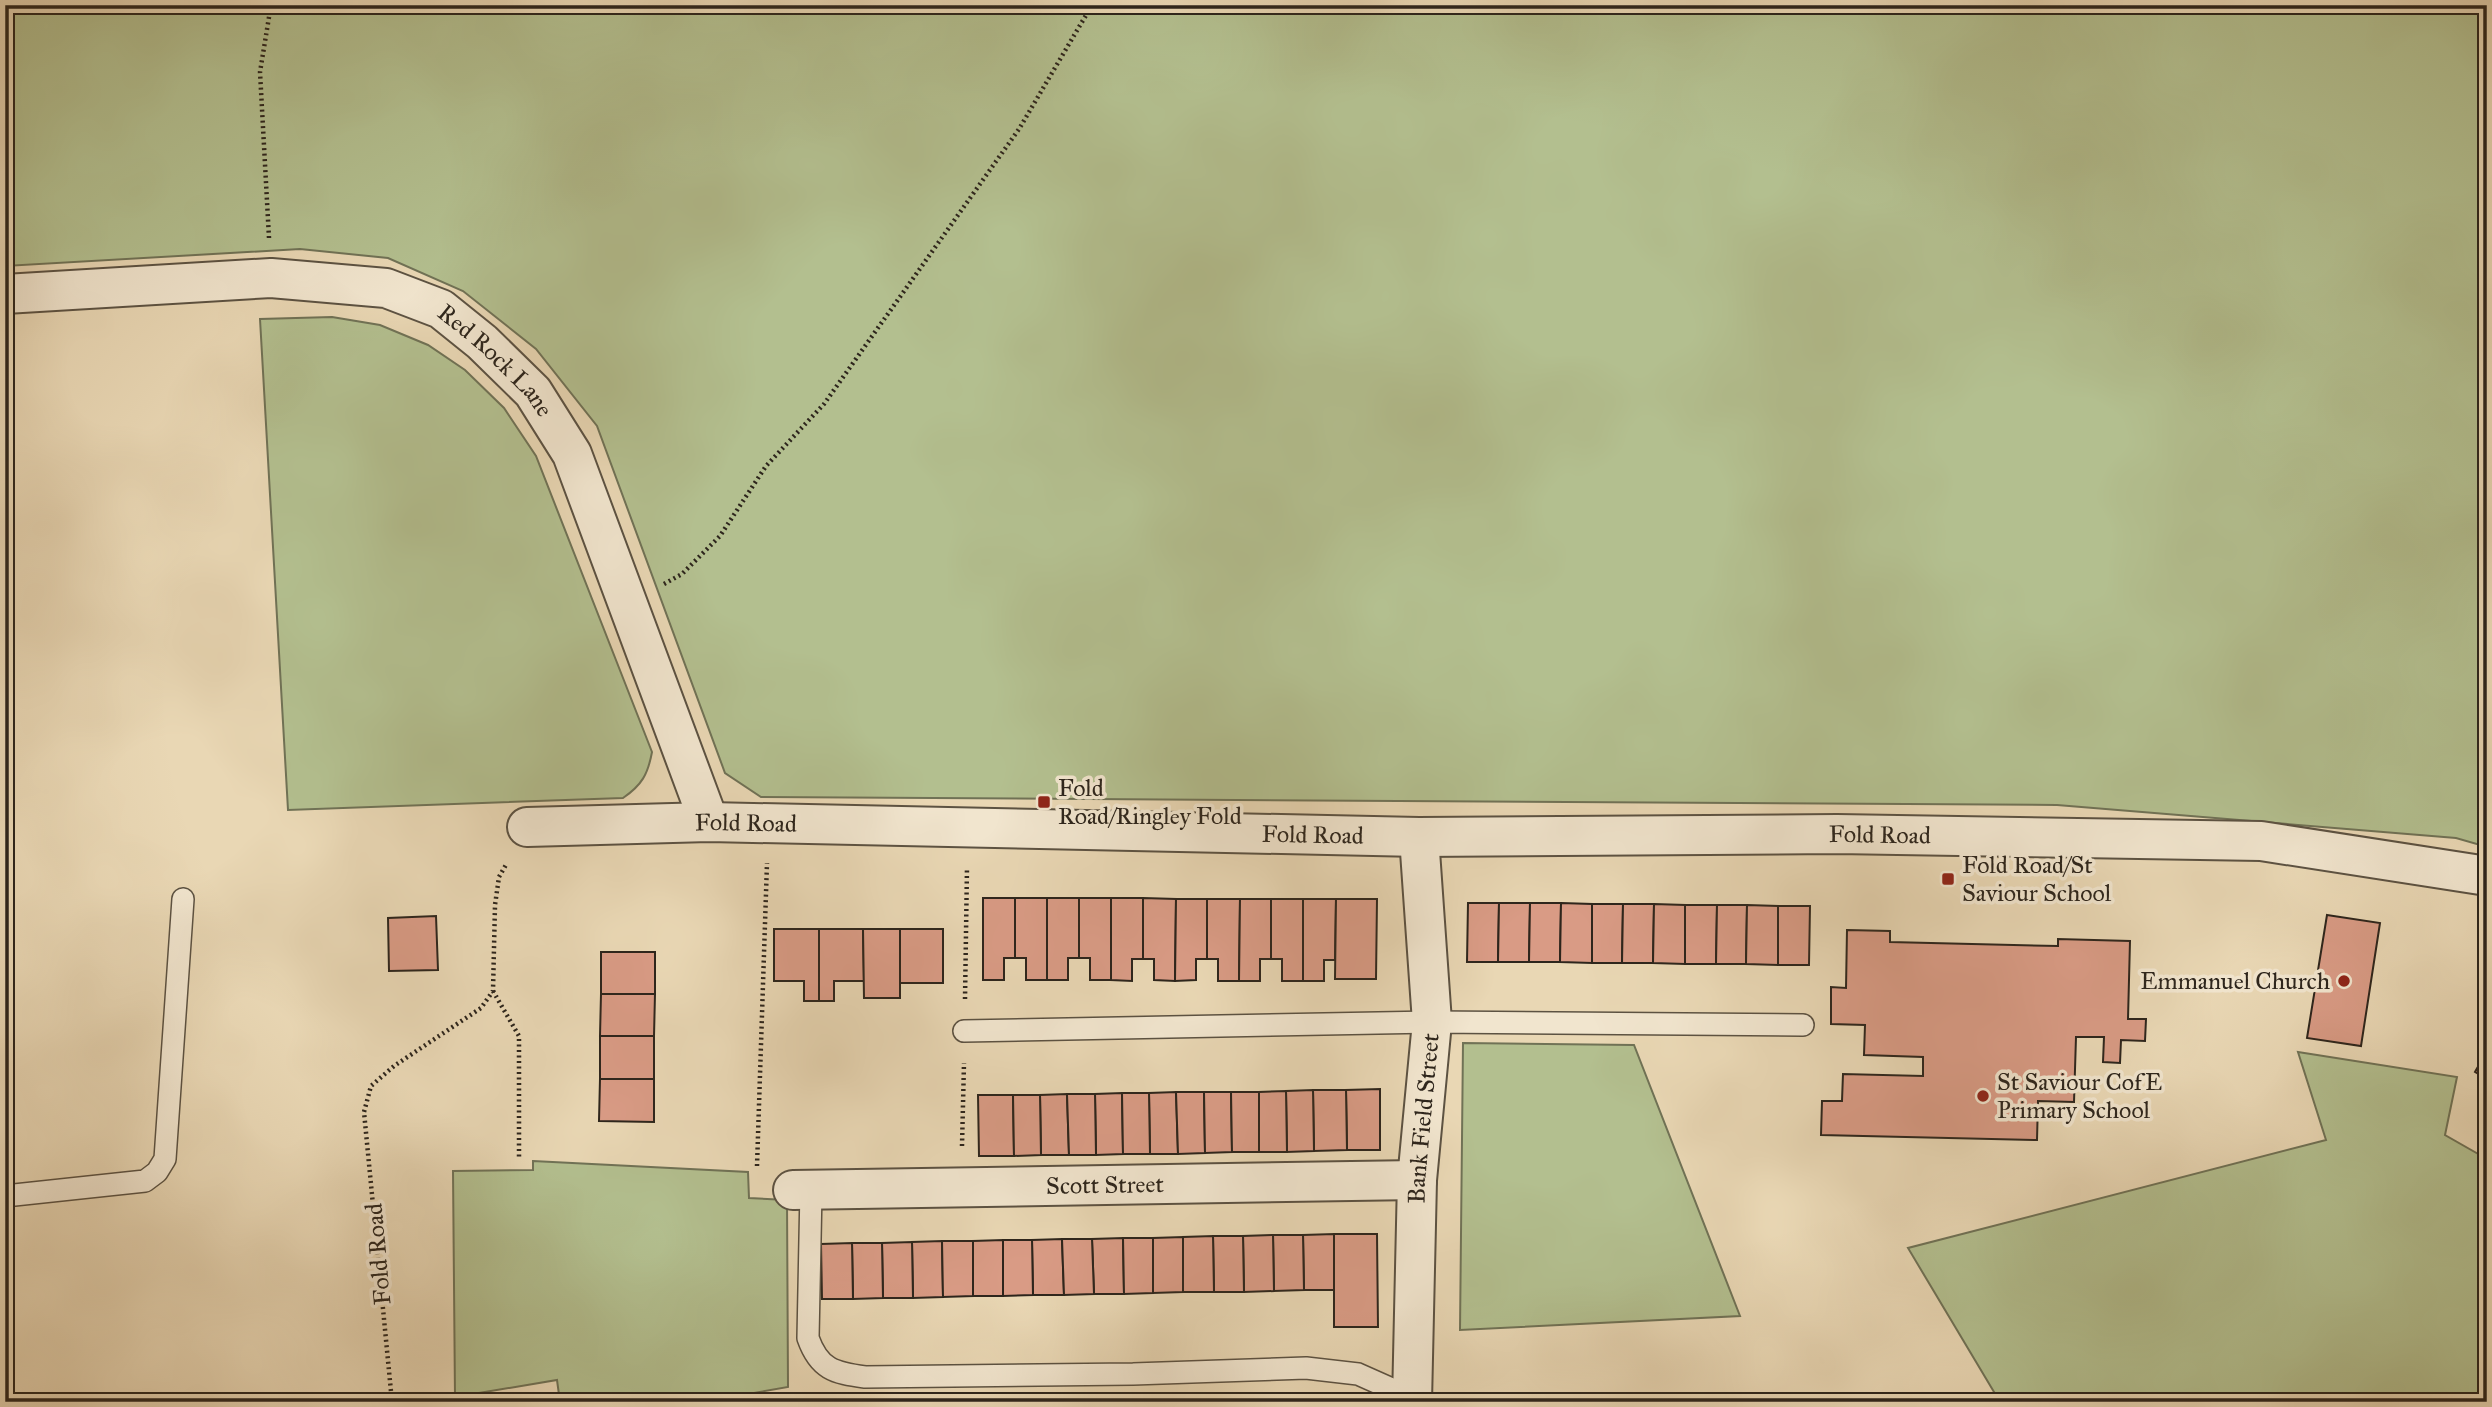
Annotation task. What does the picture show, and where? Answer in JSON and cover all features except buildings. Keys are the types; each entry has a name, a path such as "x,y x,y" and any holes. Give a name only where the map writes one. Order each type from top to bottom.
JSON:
{"street":[{"name":"Red Rock Lane","path":"5,294 271,278 386,288 441,309 482,342 533,392 572,454 709,822"},
{"name":"Fold Road","path":"527,827 709,822 1419,837 1837,834 2261,841 2487,876"},
{"name":"Bank Field Street","path":"1411,1401 1417,1180 1432,1022 1419,837"},
{"name":"Scott Street","path":"802,1190 1417,1180"}],"lane":[{"path":"5,1196 145,1181 165,1159 183,899"},
{"path":"964,1031 1432,1022 1803,1025"},
{"path":"802,1190 808,1338 815,1357 825,1366 843,1374 865,1377 1133,1374 1306,1367 1358,1374 1411,1401"}],"path":[{"path":"271,5 260,72 271,278"},
{"path":"627,603 682,574 720,536 766,466 824,404 1019,129 1092,5"},
{"path":"768,824 756,1189 802,1190"},
{"path":"519,1157 519,1036 493,991 495,905 499,877 527,827"},
{"name":"Fold Road","path":"392,1402 364,1112 371,1086 394,1066 481,1008 493,991"}],"green space":[{"path":"5,5 2487,5 2487,847 2456,838 2057,805 761,797 725,773 597,426 536,349 463,291 388,258 300,249 5,266"},
{"path":"332,317 380,325 428,345 465,370 504,408 536,456 652,752 643,778 623,798 288,810 260,319"},
{"path":"1463,1043 1634,1045 1740,1316 1460,1330"},
{"path":"2298,1052 2457,1077 2445,1135 2487,1159 2487,1402 2000,1402 1908,1248 2326,1140"},
{"path":"533,1161 748,1172 749,1198 787,1200 788,1387 702,1402 560,1402 557,1380 455,1397 453,1171 533,1170"}],"place":[{"name":"Fold Road/Ringley Fold","path":"1044,802"},
{"name":"Fold Road/St Saviour School","path":"1948,879"},
{"name":"Emmanuel Church","path":"2344,981"},
{"name":"St Saviour CofE Primary School","path":"1983,1096"}]}
